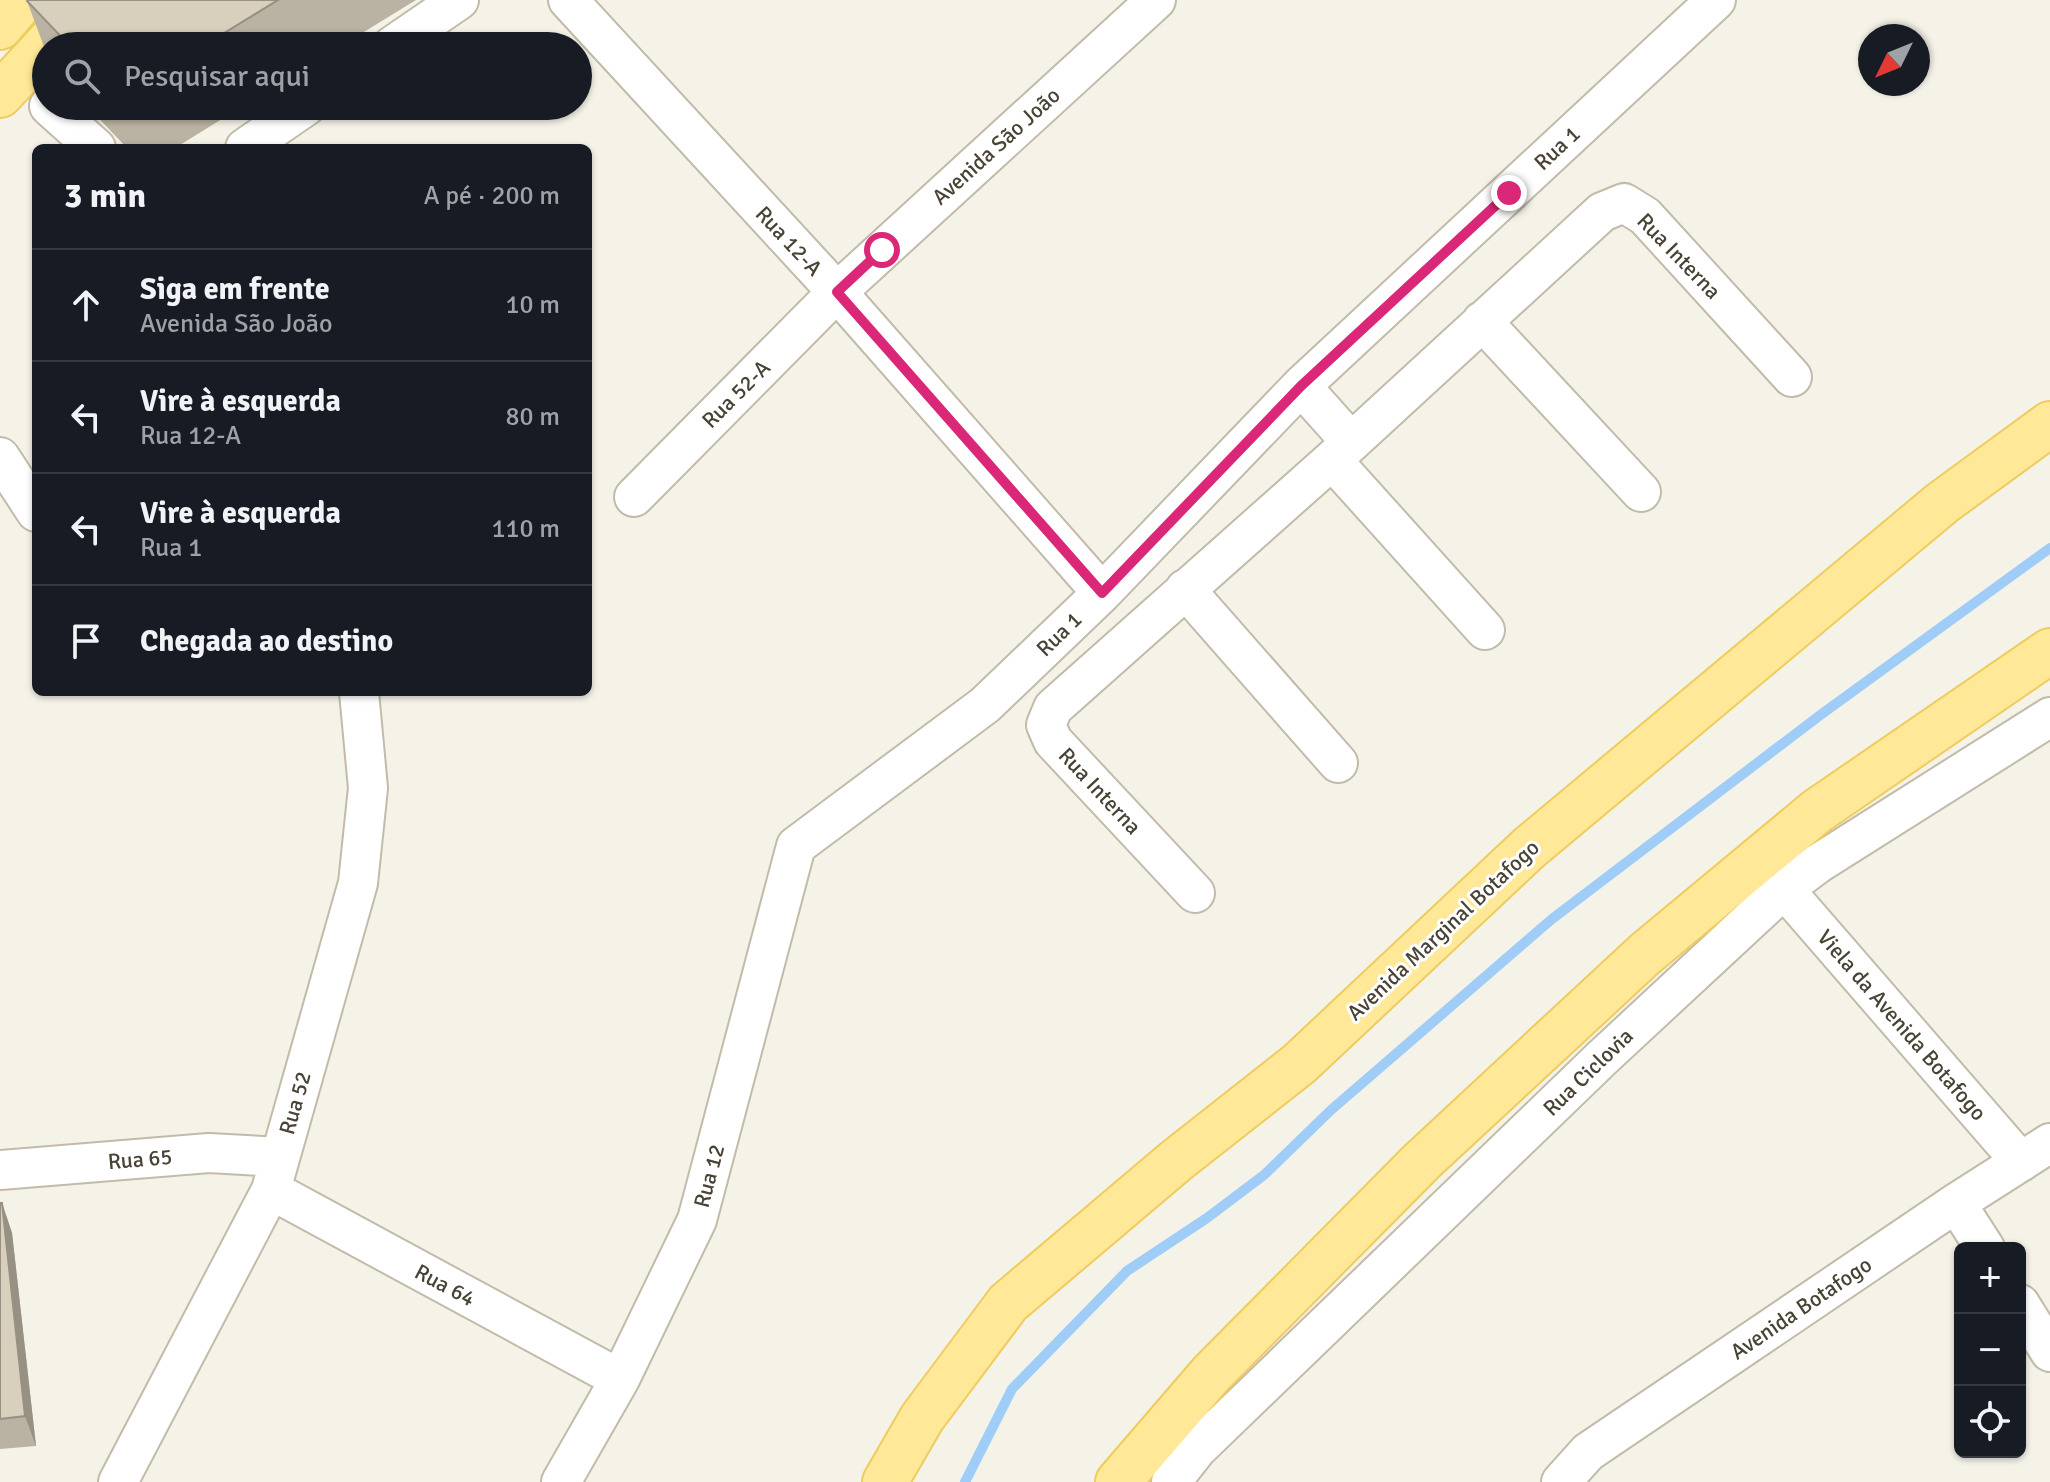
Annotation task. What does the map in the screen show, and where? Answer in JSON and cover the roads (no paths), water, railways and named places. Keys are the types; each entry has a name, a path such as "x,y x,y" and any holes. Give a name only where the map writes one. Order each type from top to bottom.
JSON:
{"main road":[{"path":"0,27 23,0"},
{"path":"68,32 88,0"},
{"name":"Avenida Marginal Botafogo","path":"885,1482 922,1418 1008,1303 1177,1160 1299,1064 1529,848 1942,503 2050,424"},
{"path":"1118,1482 1211,1374 1400,1184 1645,954 1817,811 2050,651"}],"street":[{"path":"412,32 459,0"},
{"name":"Avenida São João","path":"837,292 1156,0"},
{"name":"Rua 1","path":"796,846 985,705 1102,593 1301,386 1716,0"},
{"name":"Rua 12-A","path":"584,5 1102,593"},
{"path":"60,120 91,144"},
{"path":"251,144 286,120"},
{"name":"Rua Interna","path":"1195,893 1053,741 1046,725 1053,708 1602,212 1624,203 1645,216 1792,377"},
{"name":"Rua 52-A","path":"634,497 837,292"},
{"path":"1482,321 1641,492"},
{"path":"1301,386 1341,451 1485,630"},
{"path":"0,457 32,506"},
{"path":"1185,589 1338,763"},
{"name":"Rua 52","path":"118,1482 275,1174 358,883 368,788 359,696"},
{"name":"Rua Ciclovia","path":"1171,1482 1197,1449 1590,1070 1784,889 1819,863 2050,717"},
{"name":"Rua 12","path":"561,1482 620,1379 697,1220 796,846"},
{"name":"Viela da Avenida Botafogo","path":"1784,889 2035,1153"},
{"name":"Rua 65","path":"0,1170 209,1153 275,1174"},
{"name":"Avenida Botafogo","path":"1561,1482 1588,1452 2035,1153"},
{"name":"Rua 64","path":"275,1174 620,1379"},
{"path":"1956,1203 1981,1242"},
{"path":"2026,1314 2050,1352"}],"waterway":[{"path":"965,1482 1012,1389 1127,1271 1207,1218 1264,1175 1331,1110 1552,919 1819,716 2050,548"}]}
